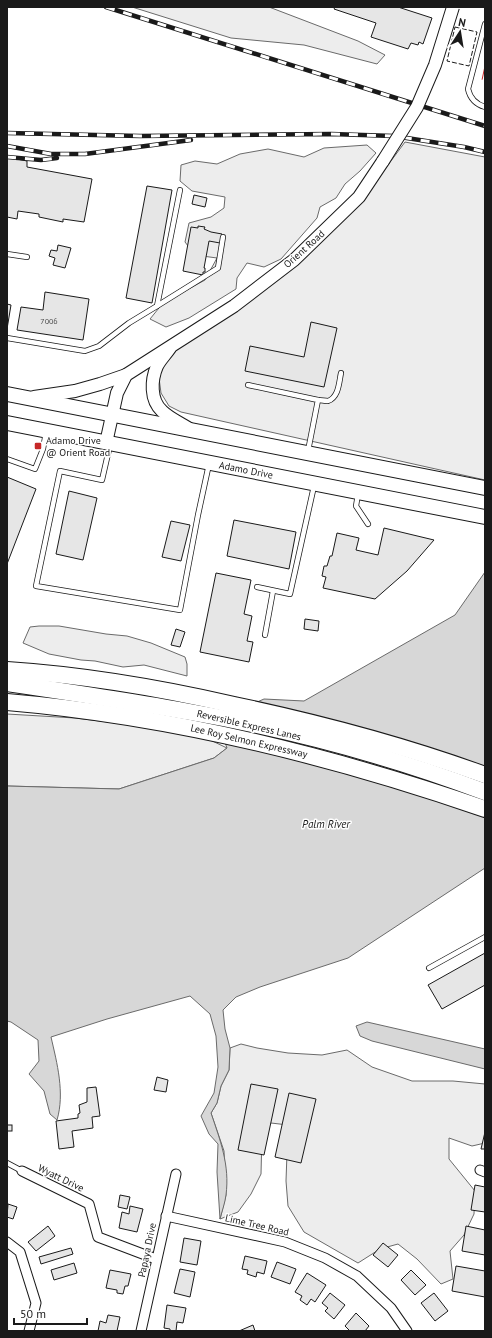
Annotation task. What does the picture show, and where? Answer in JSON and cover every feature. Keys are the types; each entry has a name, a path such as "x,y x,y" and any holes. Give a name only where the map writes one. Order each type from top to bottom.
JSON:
{"highway":[{"path":"7,670 35,672 123,684 201,697 350,732 485,775"},
{"name":"Reversible Express Lanes","path":"7,684 155,706 255,725 314,739 384,759 485,792"},
{"name":"Lee Roy Selmon Expressway","path":"7,702 131,717 209,731 278,747 361,769 412,784 485,809"}],"main road":[{"path":"7,394 485,488"},
{"name":"Adamo Drive","path":"8,426 46,431 485,517"}],"street":[{"name":"Orient Road","path":"27,398 74,391 126,375 234,306 294,260 359,197 383,161 417,106 435,65 453,7"},
{"path":"173,344 157,366 153,391 155,402 161,411 191,430"},
{"path":"108,443 111,415 117,393 126,375"},
{"name":"Wyatt Drive","path":"22,1171 89,1204 98,1237 156,1259"},
{"name":"Papaya Drive","path":"141,1331 176,1174"},
{"name":"Lime Tree Road","path":"166,1216 285,1242 325,1258 357,1276 392,1308 407,1331"},
{"path":"7,1242 20,1252 36,1303 29,1331"}],"lane":[{"path":"485,24 468,89 470,96 474,101 478,105 485,107"},
{"path":"157,306 180,190"},
{"path":"7,338 85,351 99,346 129,323 218,268 224,237"},
{"path":"7,254 27,256"},
{"path":"248,385 318,400 328,400 335,396 341,373"},
{"path":"308,453 318,400"},
{"path":"7,459 35,469 43,449 46,431"},
{"path":"108,443 102,480 60,471 36,586 180,610 198,515 210,463"},
{"path":"257,587 290,594 314,484"},
{"path":"358,492 356,506 368,524"},
{"path":"265,635 273,591"},
{"path":"429,968 485,937"},
{"path":"7,1163 22,1171"}],"shaded area":[{"path":"132,7 269,7 358,41 385,55 377,64 304,45 231,38"},
{"path":"405,142 485,157 485,480 181,412 169,406 161,393 159,378 167,354 268,282 371,188"},
{"path":"367,145 376,153 360,171 345,184 336,198 320,207 317,218 281,259 264,267 247,263 237,278 236,289 189,318 166,327 150,319 163,303 205,280 217,258 195,255 185,242 189,223 211,217 224,208 225,197 192,191 180,181 181,165 195,161 217,164 240,154 268,149 304,157 324,148"},
{"path":"59,626 127,636 151,643 185,657 187,664 187,676 144,665 123,667 49,654 23,643 30,627"},
{"path":"7,714 75,718 158,728 206,738 227,748 214,758 119,789 7,786"},
{"path":"241,1044 288,1053 322,1055 347,1050 372,1067 412,1081 453,1081 485,1084 485,1143 472,1146 449,1138 449,1159 475,1191 474,1214 464,1235 450,1251 453,1279 441,1284 417,1259 398,1244 380,1249 358,1263 304,1232 288,1206 286,1181 288,1125 271,1123 262,1133 261,1174 251,1194 238,1212 220,1219 226,1195 224,1151 211,1113 217,1103 221,1086 229,1070 230,1048"}],"water":[{"name":"Palm River","path":"485,572 485,868 348,958 260,987 236,997 223,1010 225,1029 230,1048 229,1070 221,1086 217,1103 211,1113 218,1133 227,1173 226,1195 220,1219 217,1172 218,1144 209,1134 201,1116 214,1093 218,1067 216,1036 210,1014 190,996 107,1019 51,1037 58,1068 60,1089 57,1120 50,1114 44,1091 29,1074 39,1061 38,1040 11,1022 7,1021 7,786 119,789 214,758 227,748 219,726 239,710 264,699 304,701 455,615"},
{"path":"367,1022 485,1049 485,1069 372,1041 360,1036 356,1026"}],"building":[{"path":"335,7 398,7 432,18 423,44 419,42 418,45 411,43 408,49 371,37 376,23 334,9"},
{"path":"7,157 27,161 27,167 92,179 84,222 63,219 63,222 39,217 39,214 18,211 17,219 7,217"},
{"path":"147,186 172,190 152,303 126,298"},
{"path":"194,195 207,198 205,207 192,204"},
{"path":"198,226 205,227 204,229 211,232 222,234 220,243 209,241 204,268 205,272 203,272 203,275 183,271 191,227 198,228"},
{"path":"58,245 71,248 65,268 53,265 55,258 49,256 51,250 57,251"},
{"path":"45,292 89,299 83,340 17,330 21,307 43,310"},
{"path":"7,304 11,305 7,329"},
{"path":"311,322 337,328 324,387 245,371 250,346 304,357"},
{"path":"7,477 36,489 7,564"},
{"path":"69,491 97,498 83,560 56,554"},
{"path":"234,520 296,532 289,569 227,556"},
{"path":"171,521 190,525 181,561 162,557"},
{"path":"384,528 434,540 407,571 375,599 323,588 326,577 322,576 324,566 327,566 330,556 332,556 337,533 359,538 356,550 378,555"},
{"path":"216,573 251,580 244,614 252,616 247,641 253,642 249,662 200,652"},
{"path":"305,619 319,621 318,631 304,629"},
{"path":"176,629 185,632 180,647 171,645"},
{"path":"485,953 485,985 442,1009 428,985"},
{"path":"157,1077 168,1080 166,1092 154,1090"},
{"path":"251,1084 278,1089 264,1155 238,1150"},
{"path":"96,1087 100,1116 92,1117 93,1128 72,1131 74,1147 59,1149 56,1121 78,1118 78,1114 80,1113 79,1105 87,1102 87,1088"},
{"path":"289,1093 316,1099 301,1163 275,1157"},
{"path":"7,1125 12,1125 12,1131 7,1131"},
{"path":"485,1132 485,1149 481,1149"},
{"path":"475,1185 485,1187 485,1212 471,1210"},
{"path":"120,1195 130,1197 127,1209 118,1207"},
{"path":"8,1204 17,1207 13,1219 7,1217"},
{"path":"130,1206 143,1209 137,1232 119,1228 122,1212 129,1214"},
{"path":"48,1226 55,1236 36,1251 28,1242"},
{"path":"466,1226 485,1230 485,1255 462,1251"},
{"path":"184,1238 201,1241 197,1265 180,1262"},
{"path":"383,1243 398,1255 388,1267 373,1255"},
{"path":"71,1248 73,1254 41,1264 39,1257"},
{"path":"245,1256 267,1261 264,1274 257,1272 256,1277 247,1274 248,1270 242,1269"},
{"path":"277,1262 296,1269 290,1284 271,1277"},
{"path":"74,1263 77,1273 54,1280 51,1270"},
{"path":"456,1266 485,1271 485,1297 452,1291"},
{"path":"180,1269 195,1272 190,1297 174,1293"},
{"path":"110,1270 131,1274 128,1286 125,1286 123,1294 117,1293 117,1290 106,1288"},
{"path":"411,1270 426,1285 415,1295 401,1280"},
{"path":"307,1273 326,1285 315,1302 311,1299 307,1305 300,1300 302,1296 295,1292"},
{"path":"330,1293 345,1305 334,1319 325,1311 328,1308 322,1303"},
{"path":"434,1293 448,1311 435,1321 421,1303"},
{"path":"167,1305 186,1308 183,1323 177,1322 176,1331 170,1331 170,1329 164,1328"},
{"path":"356,1313 369,1326 365,1331 350,1331 345,1326"},
{"path":"108,1315 120,1317 117,1331 98,1331 100,1321 106,1323"},
{"path":"253,1325 255,1331 239,1331"}],"railway":[{"path":"106,7 485,126"},
{"path":"7,133 140,136 331,134 394,136 464,147 485,152"},
{"path":"7,146 51,154 85,154 191,140"},
{"path":"7,157 41,160 57,158"}],"fence":[{"path":"455,27 477,32 469,66 447,61 455,27"}],"power":[{"path":"485,66 482,80 485,81"}],"place":[{"name":"Adamo Drive @ Orient Road","path":"38,446"}]}
